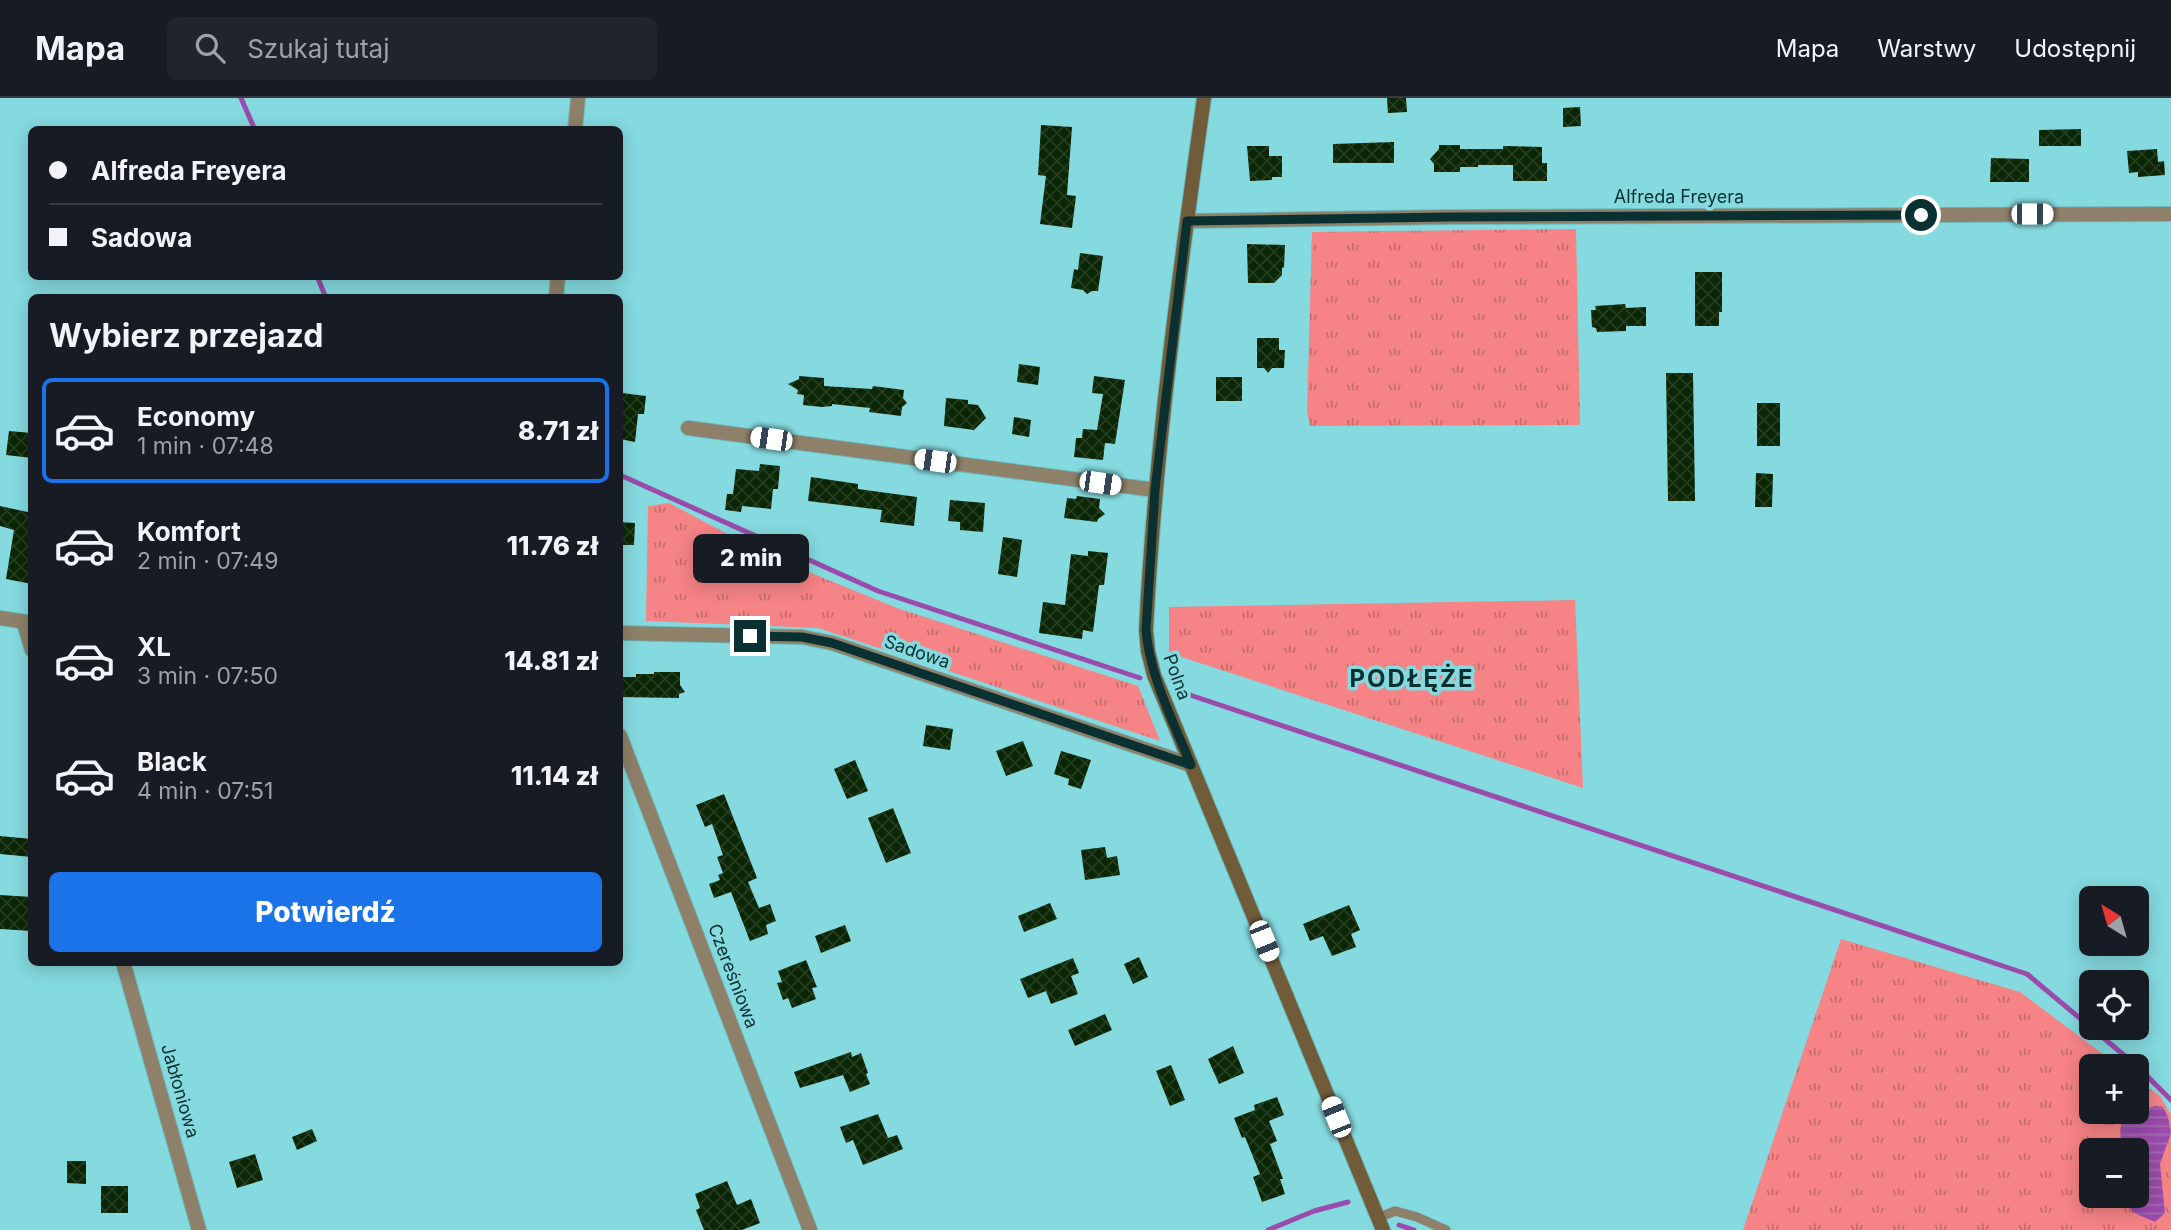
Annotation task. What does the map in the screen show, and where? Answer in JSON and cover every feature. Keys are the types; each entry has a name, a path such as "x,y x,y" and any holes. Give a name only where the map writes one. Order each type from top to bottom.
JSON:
{"street":[{"path":"575,126 578,98"},
{"name":"Polna","path":"1204,98 1155,490 1147,650 1154,675 1381,1224"},
{"name":"Alfreda Freyera","path":"1187,221 2171,214"},
{"path":"688,428 1155,490"},
{"path":"0,618 28,623"},
{"name":"Sadowa","path":"623,633 802,637 832,643 1191,765"},
{"name":"Czereśniowa","path":"623,744 810,1230"},
{"name":"Jabłoniowa","path":"124,966 199,1230"}],"lane":[{"path":"1381,1224 1395,1211 1446,1230"}],"green space":[{"path":"1576,229 1580,425 1310,426 1307,412 1312,232"},
{"path":"669,503 767,555 897,608 1138,686 1160,741 818,628 646,621 648,506"},
{"path":"1575,600 1583,788 1169,653 1169,607"},
{"path":"1841,939 2020,992 2079,1036 2079,1040 2084,1040 2103,1054 2079,1054 2079,1124 2149,1124 2149,1088 2160,1096 2171,1115 2171,1230 1743,1230"}],"shaded area":[{"path":"2163,1107 2171,1133 2160,1164 2165,1213 2155,1222 2132,1212 2131,1208 2149,1208 2149,1138 2121,1138 2122,1124 2149,1124 2149,1108"}],"building":[{"path":"1387,98 1406,98 1407,112 1388,113"},
{"path":"1580,107 1581,126 1563,127 1563,108"},
{"path":"1041,125 1072,127 1067,195 1076,196 1072,228 1040,224 1046,176 1038,175"},
{"path":"2081,129 2081,146 2039,146 2039,130"},
{"path":"1394,142 1394,163 1333,163 1333,144"},
{"path":"1439,145 1460,145 1460,149 1542,147 1542,163 1547,163 1547,181 1513,181 1513,165 1478,165 1460,167 1460,172 1434,172 1434,164 1430,159 1439,149"},
{"path":"1247,146 1269,146 1269,156 1282,156 1282,177 1250,181"},
{"path":"2157,149 2158,162 2164,161 2165,175 2138,177 2138,172 2129,173 2127,151"},
{"path":"1991,158 2029,159 2029,182 1990,182"},
{"path":"1247,244 1285,245 1282,275 1274,283 1248,283"},
{"path":"1080,253 1103,256 1098,291 1087,294 1083,290 1071,288 1074,269 1078,270"},
{"path":"1695,272 1722,272 1722,312 1719,312 1719,326 1695,326"},
{"path":"1625,304 1626,308 1646,307 1646,326 1626,326 1626,331 1597,332 1596,328 1592,327 1591,310 1596,310 1595,306"},
{"path":"1257,338 1279,338 1279,350 1285,350 1284,368 1272,368 1268,373 1264,368 1257,368"},
{"path":"1019,364 1040,367 1038,385 1017,382"},
{"path":"1666,373 1693,373 1695,501 1668,501"},
{"path":"799,376 824,378 824,386 872,389 873,386 904,390 903,398 907,403 902,407 901,416 869,412 870,408 832,404 822,407 803,405 804,395 797,394 798,390 788,384 799,379"},
{"path":"1094,376 1125,380 1115,444 1105,443 1103,460 1074,457 1076,438 1082,438 1083,429 1097,430 1103,394 1092,393"},
{"path":"1216,377 1242,377 1242,401 1216,401"},
{"path":"623,393 646,396 644,414 638,414 635,442 623,440"},
{"path":"946,398 968,400 968,404 978,405 986,418 974,430 944,426"},
{"path":"1757,403 1780,403 1780,446 1757,446"},
{"path":"1014,417 1031,420 1029,437 1012,434"},
{"path":"9,431 28,433 28,458 6,455"},
{"path":"760,464 780,466 778,489 773,489 771,509 742,506 741,512 725,510 727,494 733,494 736,469 759,471"},
{"path":"1756,473 1773,474 1772,507 1755,507"},
{"path":"811,477 858,484 858,489 917,497 914,526 880,522 882,510 808,501"},
{"path":"1077,496 1100,499 1099,508 1105,514 1097,522 1064,518 1067,498 1076,499"},
{"path":"950,500 985,503 983,532 960,530 960,522 948,521"},
{"path":"0,506 28,512 28,583 6,579 14,530 0,526"},
{"path":"623,522 635,523 634,545 623,545"},
{"path":"1003,537 1022,540 1017,577 998,574"},
{"path":"1088,551 1108,553 1104,585 1099,585 1093,632 1083,630 1082,639 1039,633 1043,602 1065,605 1071,554 1088,556"},
{"path":"680,672 680,685 685,692 679,694 679,698 623,697 623,677"},
{"path":"926,725 953,729 950,750 923,746"},
{"path":"1023,741 1033,766 1006,776 996,751"},
{"path":"1061,751 1091,760 1081,789 1068,785 1069,779 1054,774"},
{"path":"855,760 868,791 847,799 834,769"},
{"path":"724,794 757,878 748,882 759,908 770,904 776,921 766,925 768,934 750,941 731,892 714,898 709,884 720,880 718,875 723,873 717,857 723,855 712,824 705,827 696,805"},
{"path":"893,808 911,853 886,863 868,818"},
{"path":"0,836 28,839 28,857 0,854"},
{"path":"1105,847 1107,858 1117,856 1120,875 1085,880 1081,850"},
{"path":"0,895 28,897 28,931 0,929"},
{"path":"1050,903 1057,919 1024,932 1018,916"},
{"path":"1349,905 1360,930 1351,934 1356,947 1332,956 1323,936 1310,941 1303,924"},
{"path":"845,925 851,941 821,953 815,936"},
{"path":"1139,957 1148,977 1133,984 1124,964"},
{"path":"1073,958 1079,973 1071,976 1078,994 1051,1004 1046,991 1028,998 1020,979"},
{"path":"806,960 817,987 812,988 816,999 792,1008 788,998 783,1000 777,983 782,982 778,971"},
{"path":"1105,1014 1112,1030 1075,1046 1068,1030"},
{"path":"1233,1046 1244,1073 1219,1084 1208,1059"},
{"path":"851,1052 852,1057 861,1053 870,1084 850,1092 843,1075 800,1088 794,1072"},
{"path":"1171,1065 1185,1100 1170,1106 1156,1071"},
{"path":"1277,1097 1284,1115 1269,1121 1277,1141 1270,1144 1283,1179 1280,1179 1285,1194 1262,1202 1253,1177 1260,1174 1234,1118 1255,1110 1254,1105"},
{"path":"878,1114 888,1138 897,1135 903,1149 863,1165 853,1140 846,1143 840,1127"},
{"path":"312,1129 317,1141 297,1150 292,1137"},
{"path":"255,1154 263,1180 237,1188 229,1162"},
{"path":"67,1161 86,1161 86,1184 67,1183"},
{"path":"727,1181 737,1205 751,1199 760,1223 742,1230 704,1230 696,1210 700,1208 695,1194"},
{"path":"101,1186 128,1186 128,1213 101,1213"}],"waterway":[{"path":"241,98 253,126"},
{"path":"319,280 324,294"},
{"path":"623,476 878,591 1140,678"},
{"path":"1178,691 2027,974 2123,1054"},
{"path":"2149,1078 2171,1100"},
{"path":"1268,1230 1314,1211 1348,1202"},
{"path":"1399,1225 1414,1230"}],"district":[{"name":"PODŁĘŻE","path":"1412,679"}],"route":[{"path":"750,636 802,637 832,643 1191,765 1154,675 1147,650 1146,630 1155,490 1187,221 1921,215"}]}
